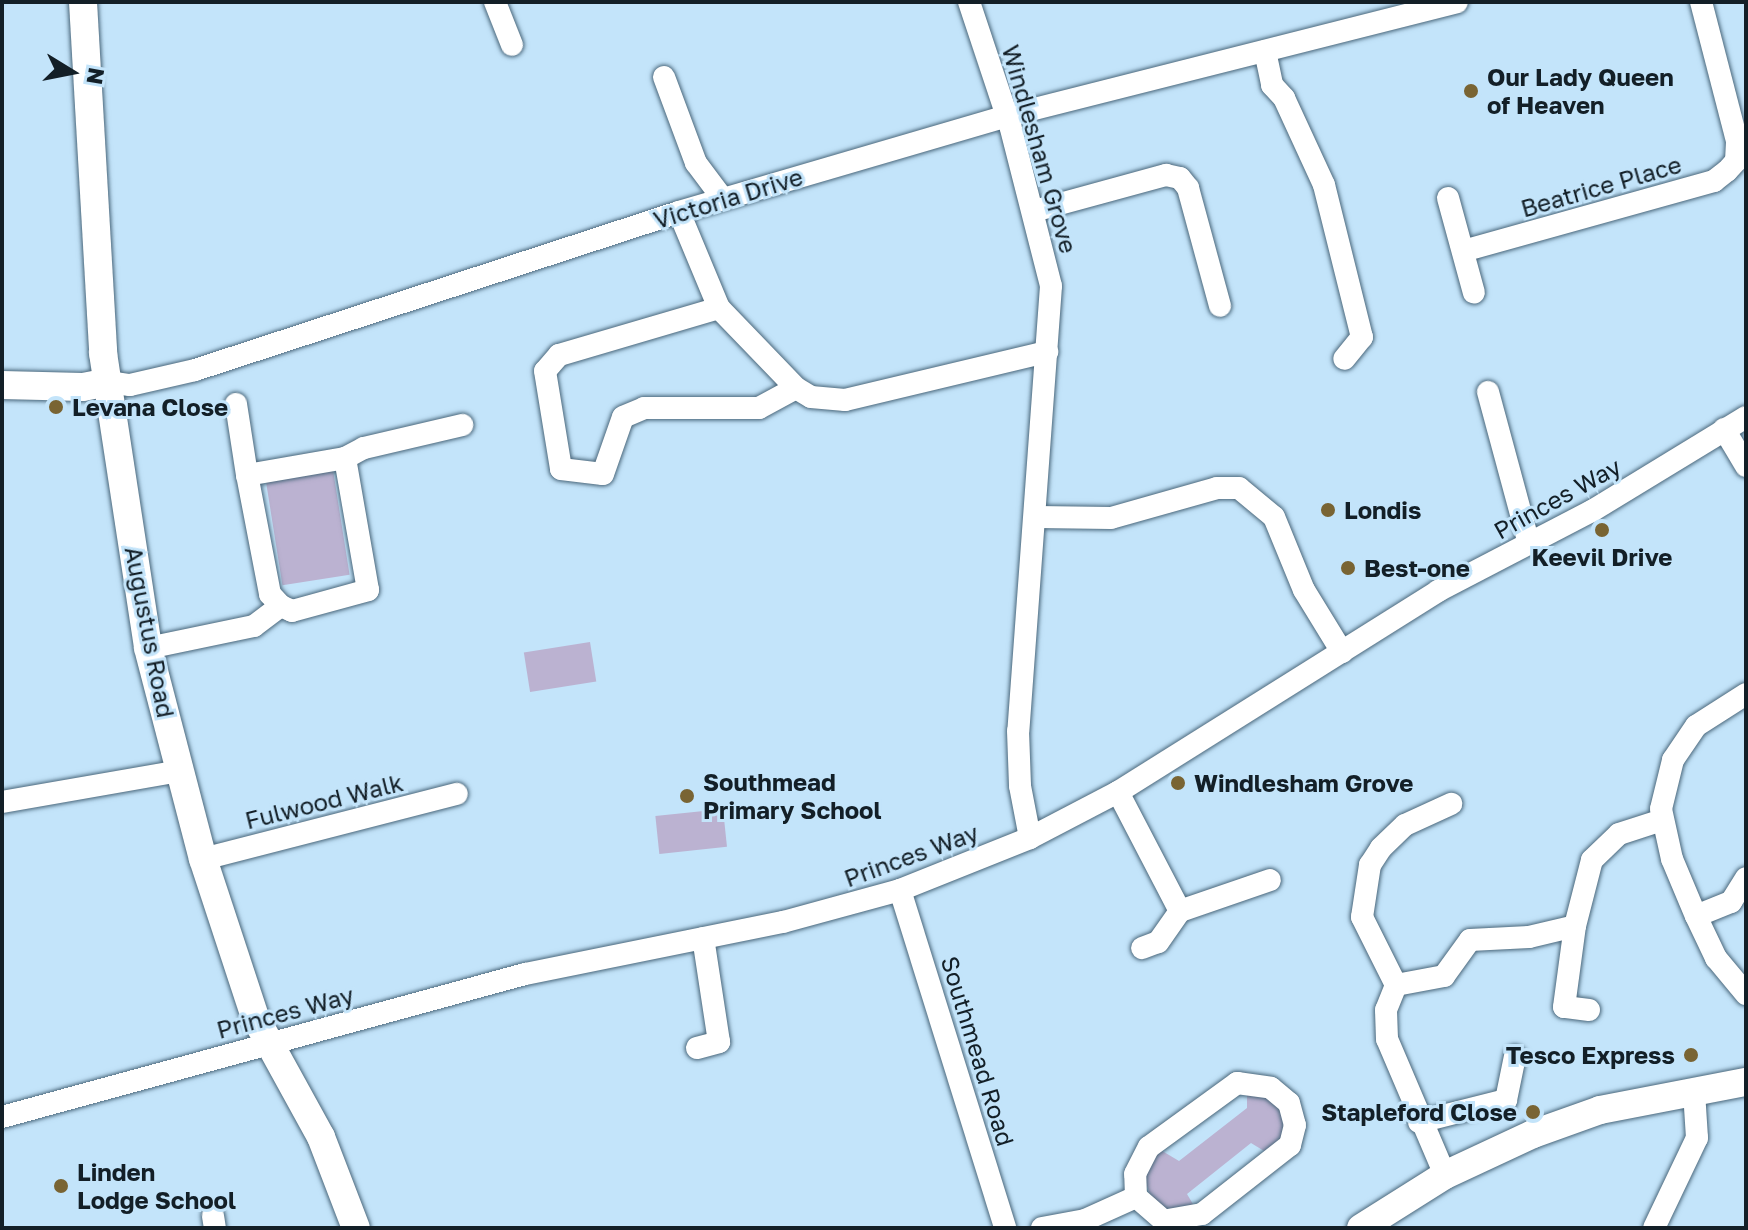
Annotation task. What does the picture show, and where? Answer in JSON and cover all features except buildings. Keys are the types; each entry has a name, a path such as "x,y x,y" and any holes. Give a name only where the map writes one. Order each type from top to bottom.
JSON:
{"street":[{"name":"Augustus Road","path":"83,2 108,382 148,648 203,859 268,1043 321,1137 356,1228"},
{"path":"495,2 512,45"},
{"name":"Windlesham Grove","path":"969,2 1007,116 1051,286 1037,517 1018,731 1020,786 1030,838"},
{"name":"Beatrice Place","path":"1463,251 1714,181 1736,161 1742,154 1701,2"},
{"name":"Victoria Drive","path":"2,385 83,387 108,382 130,385 195,370 679,212 1007,116 1452,3"},
{"path":"1265,51 1272,85 1284,98 1324,185 1362,337 1344,359"},
{"path":"664,77 696,163 723,199"},
{"path":"1034,211 1166,175 1180,178 1188,188 1220,306"},
{"path":"1448,198 1474,293"},
{"path":"679,212 719,308 796,388 826,401 845,400 1047,352"},
{"path":"719,308 559,355 545,371 561,469 603,474 623,417 644,408 759,408 796,388"},
{"path":"1488,392 1529,544"},
{"path":"236,404 270,594 281,606 292,611 368,590 345,458"},
{"name":"Princes Way","path":"2,1117 525,974 864,903 1030,838 1118,792 1438,591 1529,544 1746,417"},
{"path":"247,475 345,458 364,448 462,425"},
{"path":"1724,429 1746,466"},
{"path":"1037,517 1111,518 1217,488 1239,488 1274,517 1304,590 1342,652"},
{"path":"148,648 254,626 281,606"},
{"path":"1746,694 1696,726 1680,749 1664,786 1662,820 1696,916 1716,958 1746,994"},
{"path":"2,802 180,771"},
{"path":"1118,792 1180,911"},
{"name":"Fulwood Walk","path":"203,859 457,794"},
{"path":"1445,1175 1419,1122 1387,1039 1386,1010 1396,985 1362,917 1370,865 1405,825 1451,804"},
{"path":"1589,1010 1564,1007 1575,926 1592,860 1604,843 1662,820"},
{"path":"1696,916 1731,902 1746,878"},
{"path":"1142,948 1158,942 1180,911 1270,880"},
{"name":"Southmead Road","path":"900,890 1005,1228"},
{"path":"1396,985 1444,976 1470,940 1529,937 1575,926"},
{"path":"697,1048 719,1042 703,938"},
{"path":"1419,1122 1506,1100 1515,1056"},
{"path":"1361,1228 1445,1175 1533,1134 1600,1110 1746,1082"},
{"path":"1237,1083 1257,1083 1289,1103 1295,1125 1290,1145 1202,1214 1164,1221 1136,1197 1135,1174 1149,1147 1219,1092 1237,1083"},
{"path":"1654,1228 1697,1138 1694,1091"},
{"path":"1042,1228 1085,1220 1136,1197"}],"shaded area":[{"path":"333,470 350,575 282,585 266,481"},
{"path":"590,642 596,682 530,692 524,652"},
{"path":"723,809 727,847 659,854 655,816"},
{"path":"1247,1088 1274,1096 1287,1118 1279,1145 1269,1154 1251,1143 1187,1194 1197,1211 1178,1216 1152,1200 1144,1177 1159,1149 1179,1161 1247,1108"}],"place":[{"name":"Our Lady Queen of Heaven","path":"1471,91"},
{"name":"Levana Close","path":"56,407"},
{"name":"Londis","path":"1328,510"},
{"name":"Keevil Drive","path":"1602,530"},
{"name":"Best-one","path":"1348,568"},
{"name":"Windlesham Grove","path":"1178,783"},
{"name":"Southmead Primary School","path":"687,796"},
{"name":"Tesco Express","path":"1691,1055"},
{"name":"Stapleford Close","path":"1533,1112"},
{"name":"Linden Lodge School","path":"61,1186"}]}
